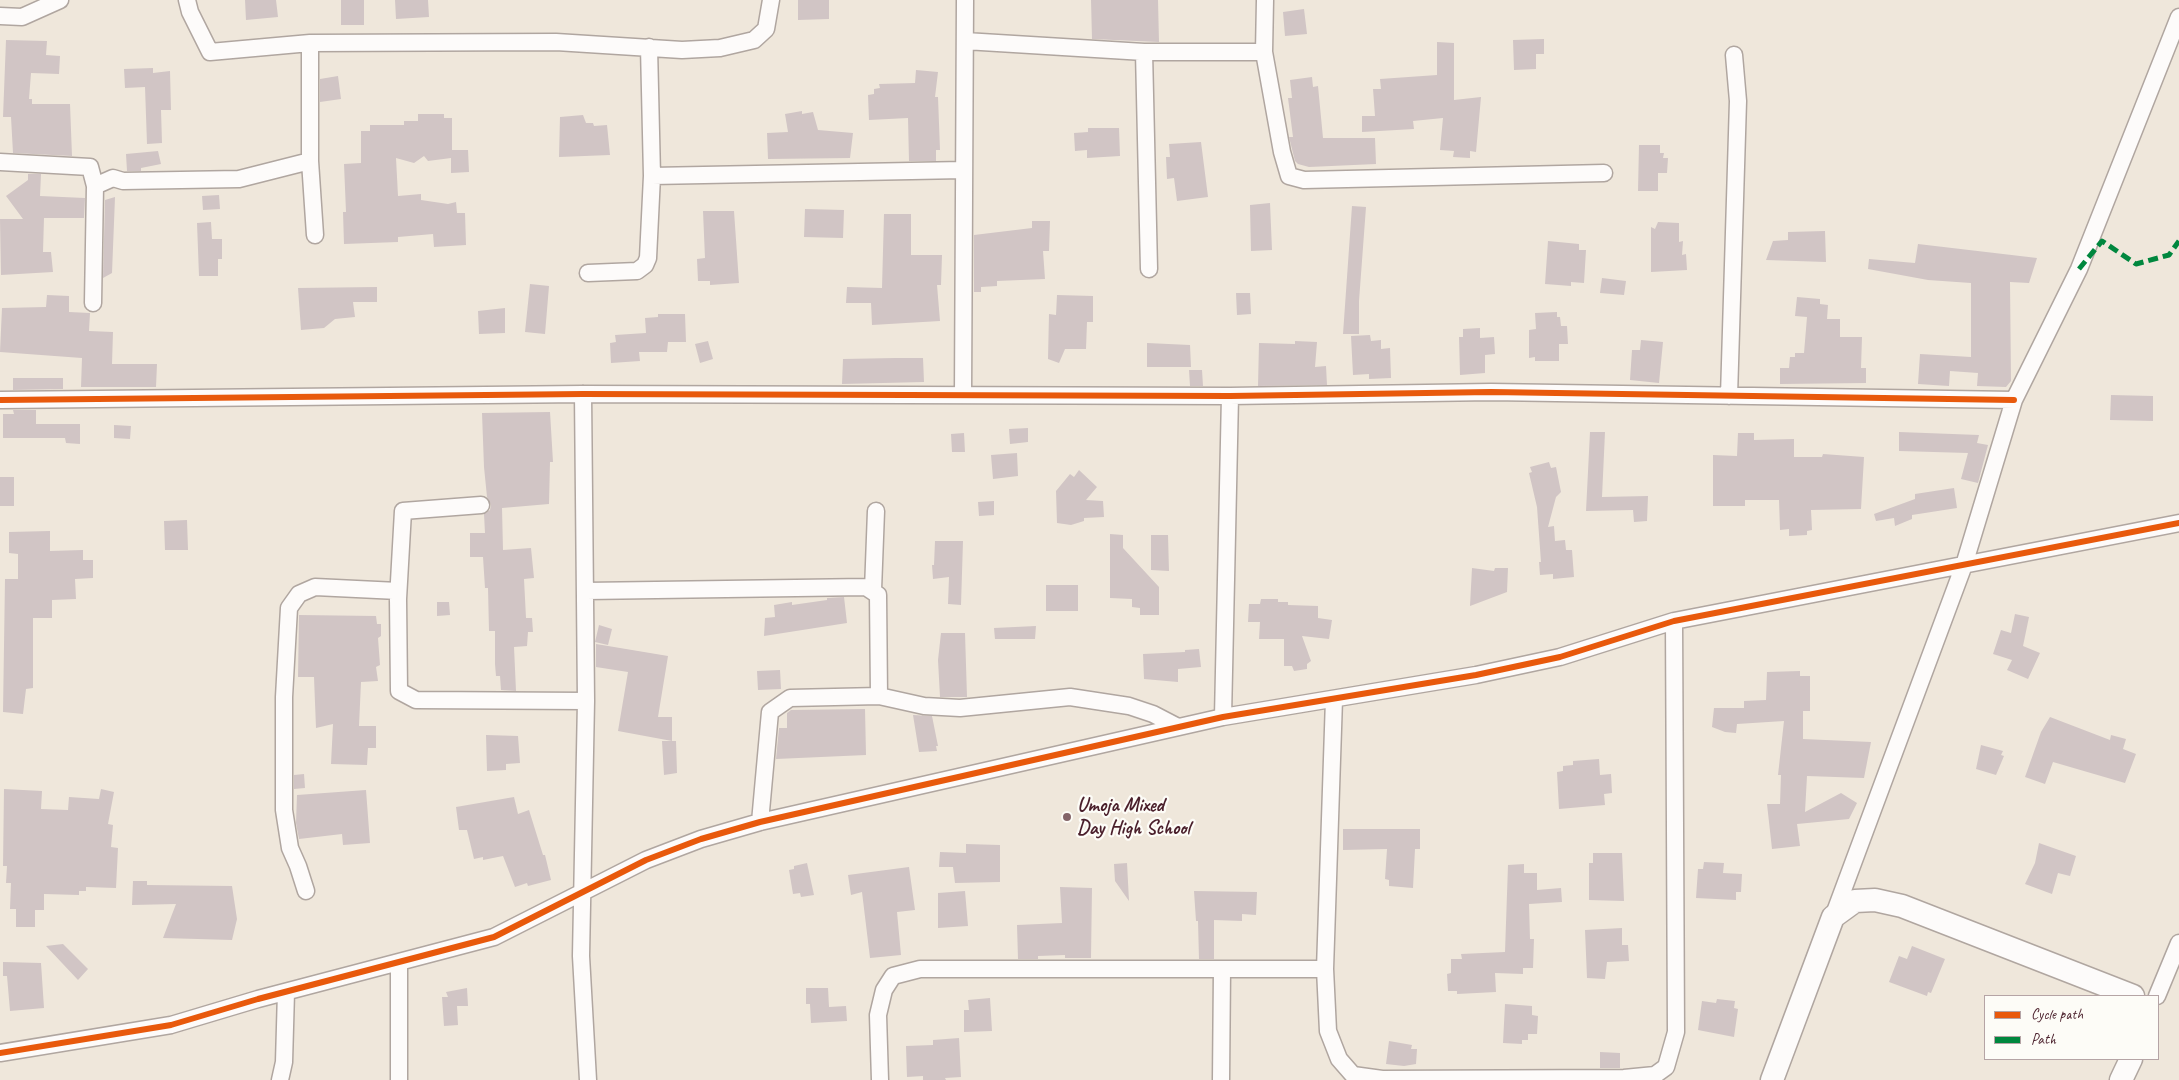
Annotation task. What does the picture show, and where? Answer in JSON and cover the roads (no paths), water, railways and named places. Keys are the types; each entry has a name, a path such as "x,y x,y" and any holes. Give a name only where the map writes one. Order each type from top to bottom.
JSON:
{"street":[{"path":"0,16 22,17 60,0"},
{"path":"187,0 190,12 210,52 310,43 556,42 682,50 720,48 754,40 766,28 772,0"},
{"path":"963,395 965,0"},
{"path":"1265,0 1264,52 1282,152 1289,176 1304,180 1604,172"},
{"path":"1772,1080 1964,565 2014,400 2079,269 2179,17"},
{"path":"965,42 1144,52 1264,52"},
{"path":"310,43 310,161 315,235"},
{"path":"588,272 637,271 645,265 648,258 652,176 649,47"},
{"path":"1144,52 1149,269"},
{"path":"1729,396 1738,101 1734,55"},
{"path":"95,186 113,178 123,181 239,179 310,161"},
{"path":"0,162 90,167 95,186 93,303"},
{"path":"652,176 963,170"},
{"path":"0,400 583,394 1230,396 1491,392 2014,400"},
{"path":"583,394 586,701 582,956 588,1080"},
{"path":"1223,717 1230,396"},
{"path":"481,505 403,511 398,591 399,691 416,700 586,701"},
{"path":"873,590 876,511"},
{"path":"0,1053 171,1025 286,992 494,937 655,857 701,839 760,822 1223,717 1476,675 1560,657 1674,621 2179,523"},
{"path":"586,591 848,586 873,590 878,595 879,696"},
{"path":"306,891 290,848 284,810 284,697 289,608 299,594 315,587 398,591"},
{"path":"1334,699 1325,969 1328,1031 1339,1059 1353,1074 1382,1079 1624,1078 1655,1075 1666,1067 1676,1032 1674,621"},
{"path":"760,822 770,712 790,698 879,696 924,706 960,708 1070,697 1129,706 1153,714 1178,727"},
{"path":"1833,917 1855,901 1876,900 1902,906 2130,995"},
{"path":"2157,995 2179,943"},
{"path":"399,963 399,1080"},
{"path":"880,1080 878,1015 884,990 893,976 920,969 1325,969"},
{"path":"1221,1080 1222,970"},
{"path":"280,1080 284,1062 286,992"},
{"path":"2121,1080 2131,1060"}],"place":[{"name":"Umoja Mixed Day High School","path":"1067,817"}]}
